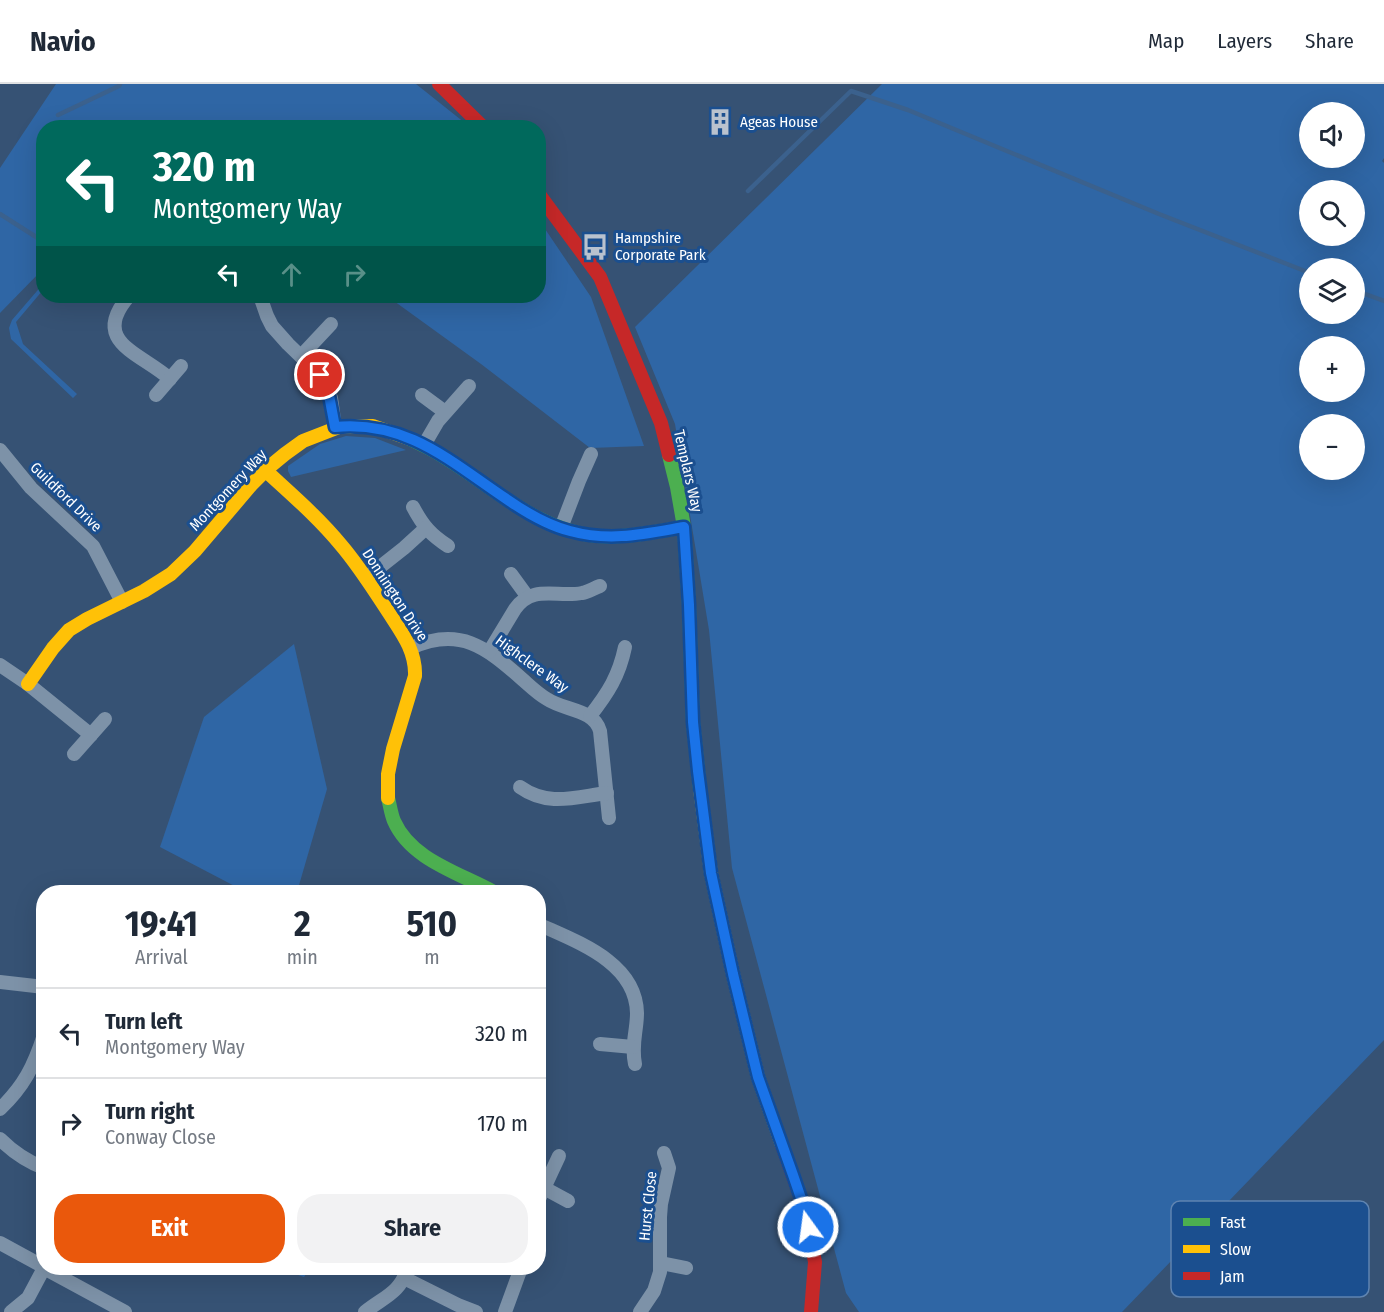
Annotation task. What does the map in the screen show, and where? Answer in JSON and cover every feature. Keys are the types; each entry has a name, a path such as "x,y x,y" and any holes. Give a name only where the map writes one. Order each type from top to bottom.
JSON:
{"street":[{"path":"439,84 476,120"},
{"name":"Templars Way","path":"546,204 600,277 661,423 677,486 684,527 693,722 711,873 758,1077 805,1210 815,1262 811,1312"},
{"path":"124,303 117,312 115,329 117,336 135,355 170,379"},
{"path":"263,303 272,326 325,381 331,399 335,427"},
{"path":"301,356 331,324"},
{"path":"156,395 181,366"},
{"path":"424,445 433,429 469,386"},
{"path":"422,395 446,412"},
{"name":"Montgomery Way","path":"28,684 68,631 78,623 164,578 178,567 275,461 301,442 319,432 335,427 356,425 395,432 424,445 532,516 561,528 592,536 613,537 634,536 684,527"},
{"name":"Guildford Drive","path":"0,450 31,488 93,546 122,602"},
{"path":"561,528 591,454"},
{"name":"Donnington Drive","path":"265,470 330,532 351,556 411,648 416,666 415,676 388,767 388,799 396,826 423,855 481,885"},
{"path":"412,507 430,533 448,546"},
{"path":"366,578 426,528"},
{"path":"511,574 527,596"},
{"path":"489,652 515,609 527,596 583,593 600,586"},
{"name":"Highclere Way","path":"411,648 427,641 447,638 468,642 503,662 545,698 565,708 590,716"},
{"path":"609,818 600,731 597,723 590,716 615,679 625,647"},
{"path":"0,666 28,684 91,735"},
{"path":"74,754 105,719"},
{"path":"520,787 535,796 549,799 607,793"},
{"path":"546,928 595,952 612,964 625,978 635,999 637,1012 633,1047 634,1064"},
{"path":"0,982 36,986"},
{"path":"600,1044 633,1047"},
{"path":"0,1109 28,1076 36,1058"},
{"path":"0,1140 24,1159 36,1164"},
{"name":"Hurst Close","path":"640,1312 658,1282 661,1263 660,1217 669,1168 664,1153"},
{"path":"546,1185 560,1156"},
{"path":"546,1196 568,1201"},
{"path":"0,1243 36,1263"},
{"path":"661,1263 686,1268"},
{"path":"11,1312 28,1298 40,1275"},
{"path":"58,1275 125,1312"},
{"path":"365,1312 396,1290 405,1275"},
{"path":"409,1275 458,1305 476,1312"},
{"path":"506,1312 519,1275"}],"shaded area":[{"path":"56,84 416,84 461,120 36,120 36,276 0,313 0,168"},
{"path":"882,84 1384,84 1384,158 1382,161 1384,163 1384,1040 1229,1201 1171,1201 1171,1261 1122,1312 859,1312 846,1293 732,868 709,630 675,424 635,327"},
{"path":"546,230 591,297 644,446 590,448 397,303 546,303"},
{"path":"36,292 36,298 16,322 23,344 77,394 73,398 11,339 9,328 12,320"},
{"path":"346,436 375,438 406,450 291,477 288,466 320,444"},
{"path":"294,644 327,789 299,885 233,885 160,847 204,717"}],"waterway":[{"path":"58,115 120,84"},
{"path":"748,191 851,91 908,110 1159,214 1299,269"},
{"path":"0,214 36,237"},
{"path":"1365,294 1384,301"}],"traffic: fast":[{"path":"410,439 436,452 514,504 553,525 597,536 640,534 684,527"},
{"path":"669,455 684,527 693,722 700,789"},
{"path":"388,798 394,821 412,846 424,856 480,885"}],"traffic: slow":[{"path":"28,684 53,648 69,630 144,591 171,574 195,551 252,484 268,468 303,441 339,427 373,426 410,439"},
{"path":"265,470 314,515 348,553 399,628 411,650 415,676 393,749 388,774 388,798"},
{"path":"700,789 711,873 733,974 758,1077 782,1145"}],"traffic: jam":[{"path":"439,84 476,120"},
{"path":"546,204 600,277 661,423 669,455"},
{"path":"782,1145 805,1210 815,1262 811,1312"}],"place":[{"name":"Ageas House","path":"720,122"},
{"name":"Hampshire Corporate Park","path":"595,247"}],"route":[{"path":"320,375 325,381 331,399 335,427 369,426 395,432 419,442 544,522 602,537 634,536 684,527 693,722 711,873 758,1077 805,1210 808,1227"}]}
